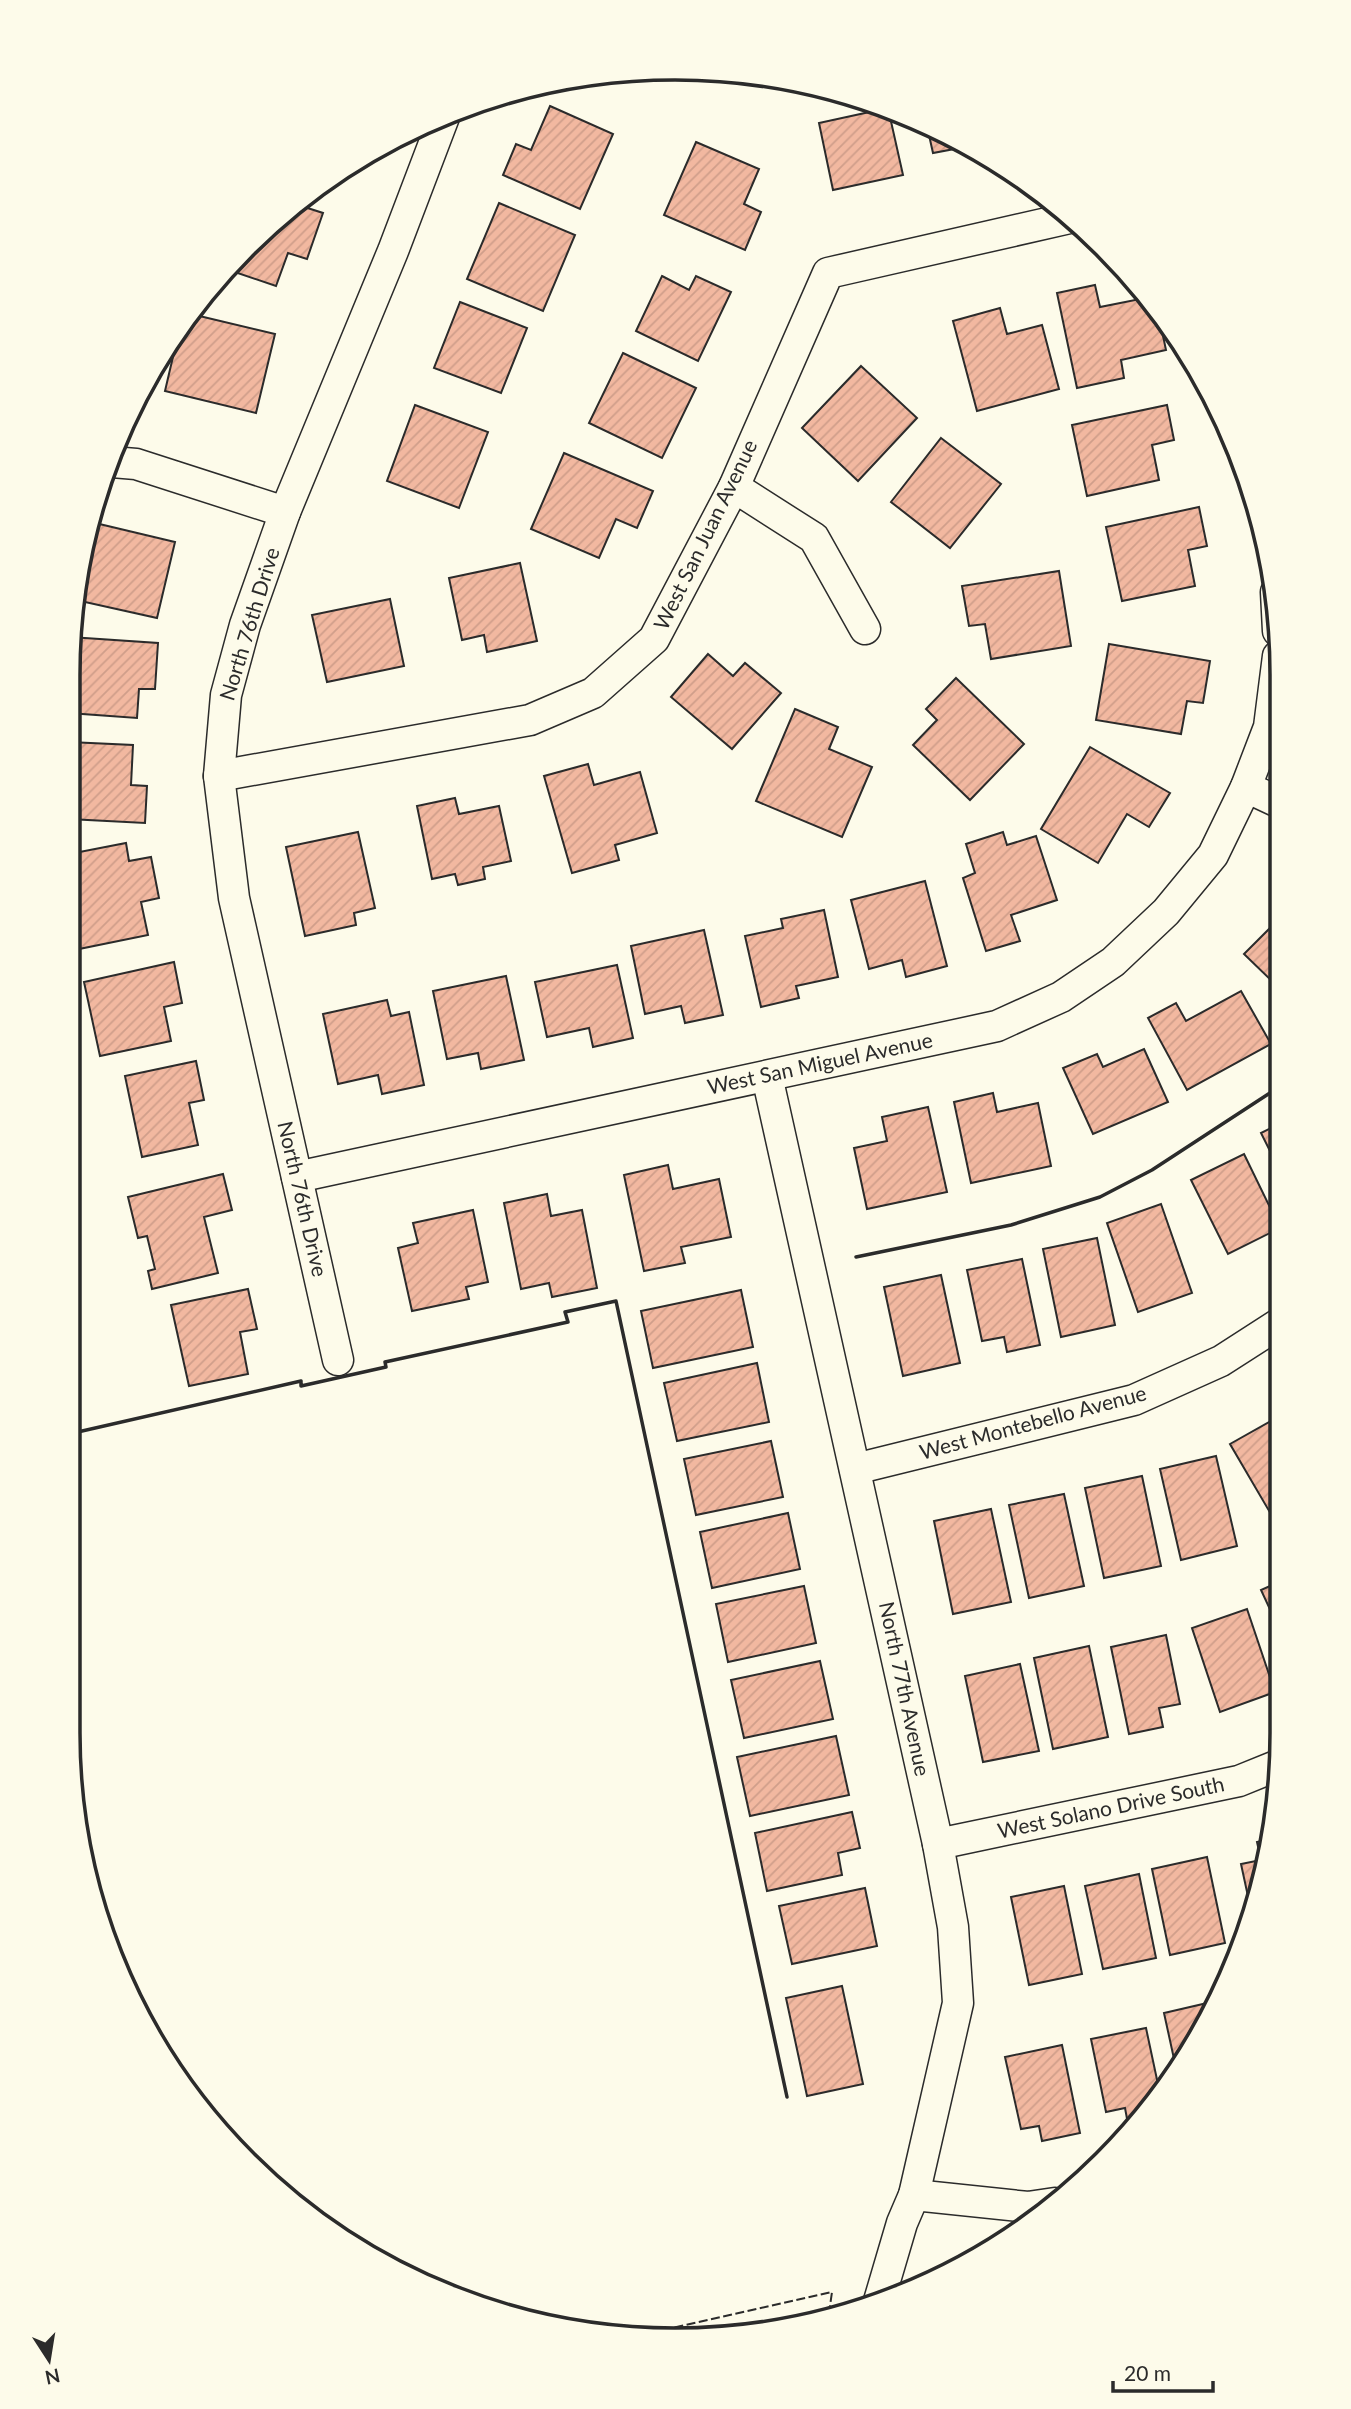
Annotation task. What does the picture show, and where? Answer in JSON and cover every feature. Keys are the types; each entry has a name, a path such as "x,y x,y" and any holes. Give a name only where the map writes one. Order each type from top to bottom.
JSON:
{"street":[{"name":"North 76th Drive","path":"338,1360 234,898 219,776 226,695 245,625 285,512 439,130"},
{"name":"West San Juan Avenue","path":"219,776 530,720 593,693 654,639 734,487 828,273 1059,220"},
{"path":"120,463 136,464 285,512"},
{"path":"734,487 814,538 865,629"},
{"name":"West San Miguel Avenue","path":"297,1177 997,1026 1060,997 1113,962 1166,912 1213,855 1246,787 1270,719"},
{"path":"1246,787 1270,798"},
{"name":"North 77th Avenue","path":"766,1076 938,1844 953,1927 958,2003 914,2195 902,2223 882,2291"},
{"name":"West Montebello Avenue","path":"855,1469 1134,1400 1221,1361 1270,1329"},
{"name":"West Solano Drive South","path":"938,1844 1239,1781 1269,1769"},
{"path":"914,2195 1028,2207 1039,2205"}],"building":[{"path":"550,106 613,134 580,209 503,175 516,144 531,150"},
{"path":"868,112 891,121 903,175 833,190 819,123"},
{"path":"930,138 953,149 933,153"},
{"path":"696,142 759,169 744,204 761,212 745,250 664,215"},
{"path":"499,203 575,235 543,311 467,279"},
{"path":"307,208 323,213 307,259 288,253 276,286 238,273"},
{"path":"662,276 689,290 696,276 731,292 698,361 636,331"},
{"path":"1095,285 1100,307 1137,300 1163,334 1166,350 1121,360 1124,378 1077,388 1057,293"},
{"path":"460,302 527,328 501,393 434,368"},
{"path":"1000,308 1007,334 1042,325 1059,389 977,411 953,321"},
{"path":"201,316 275,334 256,413 165,391 173,358"},
{"path":"623,353 696,388 662,458 589,423"},
{"path":"861,366 917,418 858,481 802,428"},
{"path":"415,405 488,432 459,508 387,481"},
{"path":"1167,405 1174,440 1152,445 1159,480 1087,496 1072,425"},
{"path":"941,438 1001,484 950,548 891,502"},
{"path":"564,453 653,491 637,528 616,519 599,558 531,529"},
{"path":"1199,507 1207,546 1188,550 1195,586 1122,601 1106,527"},
{"path":"100,524 175,542 157,618 86,602"},
{"path":"520,563 537,641 487,652 484,635 462,640 449,578"},
{"path":"1059,571 1071,646 991,659 985,624 969,626 962,586"},
{"path":"390,599 404,666 327,682 312,615"},
{"path":"82,638 158,643 155,689 139,689 137,718 80,714"},
{"path":"1109,644 1210,661 1203,703 1187,701 1181,734 1096,720"},
{"path":"708,654 733,676 745,663 781,693 732,749 671,697"},
{"path":"956,678 1024,744 970,800 913,745 937,720 926,709"},
{"path":"795,709 838,727 829,749 872,767 842,837 756,801"},
{"path":"80,743 133,745 131,785 147,786 145,823 80,820"},
{"path":"1090,747 1170,793 1149,827 1127,814 1098,863 1041,829"},
{"path":"588,764 594,785 640,772 657,833 615,845 619,860 572,873 544,776"},
{"path":"455,798 459,814 499,806 511,861 483,867 485,879 458,885 455,874 432,879 417,806"},
{"path":"358,832 375,908 354,913 356,925 305,936 286,847"},
{"path":"1003,832 1007,845 1036,836 1057,900 1011,915 1020,941 986,951 963,878 975,873 966,844"},
{"path":"126,843 129,861 151,857 159,898 141,902 148,935 80,949 80,852"},
{"path":"925,881 947,966 906,977 902,960 869,969 851,900"},
{"path":"824,910 838,977 796,986 799,998 761,1007 745,936 783,928 781,919"},
{"path":"1270,928 1270,979 1244,954"},
{"path":"704,930 723,1015 685,1023 681,1006 645,1014 631,946"},
{"path":"174,962 182,1003 164,1007 171,1041 100,1056 84,982"},
{"path":"617,965 633,1038 593,1047 589,1028 547,1037 535,982"},
{"path":"506,976 524,1060 481,1069 478,1053 447,1059 433,991"},
{"path":"1241,991 1270,1045 1187,1090 1148,1018 1176,1003 1186,1021"},
{"path":"387,1000 391,1016 409,1012 424,1085 382,1094 378,1075 338,1084 323,1014"},
{"path":"1144,1049 1168,1102 1093,1134 1063,1068 1097,1054 1103,1067"},
{"path":"196,1061 204,1100 189,1103 198,1145 142,1157 125,1076"},
{"path":"993,1093 997,1112 1038,1103 1051,1166 971,1183 954,1102"},
{"path":"928,1107 947,1192 867,1209 854,1148 887,1141 882,1117"},
{"path":"1270,1128 1270,1151 1261,1133"},
{"path":"1244,1154 1270,1207 1270,1233 1228,1254 1191,1180"},
{"path":"668,1165 673,1189 719,1179 731,1237 681,1247 685,1263 644,1271 624,1175"},
{"path":"223,1174 232,1210 204,1217 218,1273 152,1289 148,1271 155,1269 147,1236 138,1238 128,1197"},
{"path":"547,1194 551,1216 582,1210 597,1288 552,1297 549,1283 521,1289 504,1203"},
{"path":"1161,1204 1192,1293 1138,1312 1107,1223"},
{"path":"473,1210 488,1282 466,1287 469,1299 412,1311 398,1248 418,1243 413,1223"},
{"path":"1097,1238 1115,1325 1061,1337 1043,1249"},
{"path":"1022,1259 1040,1345 1007,1352 1004,1337 982,1341 967,1270"},
{"path":"941,1275 960,1363 903,1376 884,1287"},
{"path":"248,1289 257,1329 240,1332 248,1374 189,1386 171,1305"},
{"path":"741,1290 753,1347 653,1368 641,1311"},
{"path":"757,1363 769,1422 677,1441 664,1383"},
{"path":"1270,1422 1270,1512 1230,1444"},
{"path":"771,1441 783,1497 696,1515 684,1459"},
{"path":"1216,1456 1237,1546 1181,1560 1160,1469"},
{"path":"1142,1476 1161,1566 1104,1578 1085,1488"},
{"path":"1064,1494 1084,1586 1029,1598 1009,1505"},
{"path":"991,1509 1011,1602 953,1614 934,1521"},
{"path":"788,1513 800,1569 712,1588 700,1532"},
{"path":"804,1586 816,1643 728,1662 716,1604"},
{"path":"1270,1586 1270,1609 1261,1590"},
{"path":"1247,1609 1270,1677 1270,1694 1220,1712 1192,1628"},
{"path":"1166,1635 1180,1704 1159,1708 1163,1727 1129,1734 1111,1647"},
{"path":"1089,1646 1108,1737 1053,1749 1034,1658"},
{"path":"820,1661 833,1719 744,1738 731,1680"},
{"path":"1020,1664 1039,1751 983,1762 965,1676"},
{"path":"836,1736 849,1795 750,1816 737,1757"},
{"path":"852,1812 860,1848 838,1853 842,1875 767,1891 755,1833"},
{"path":"1207,1857 1225,1943 1170,1955 1152,1869"},
{"path":"1256,1861 1248,1895 1241,1864"},
{"path":"1139,1874 1156,1958 1103,1969 1085,1886"},
{"path":"1064,1886 1082,1974 1029,1985 1011,1897"},
{"path":"865,1888 877,1946 792,1964 779,1906"},
{"path":"842,1986 863,2084 807,2096 786,1998"},
{"path":"1206,2003 1174,2058 1164,2013"},
{"path":"1146,2028 1158,2082 1127,2121 1125,2108 1106,2112 1091,2039"},
{"path":"1062,2045 1080,2133 1042,2141 1039,2126 1021,2129 1005,2057"}],"fence":[{"path":"673,2328 832,2292 830,2308"}],"wall":[{"path":"856,1257 1011,1225 1100,1197 1152,1170 1270,1093"},
{"path":"80,1431 301,1381 301,1386 386,1367 385,1362 568,1322 565,1312 616,1301 787,2097"}]}
